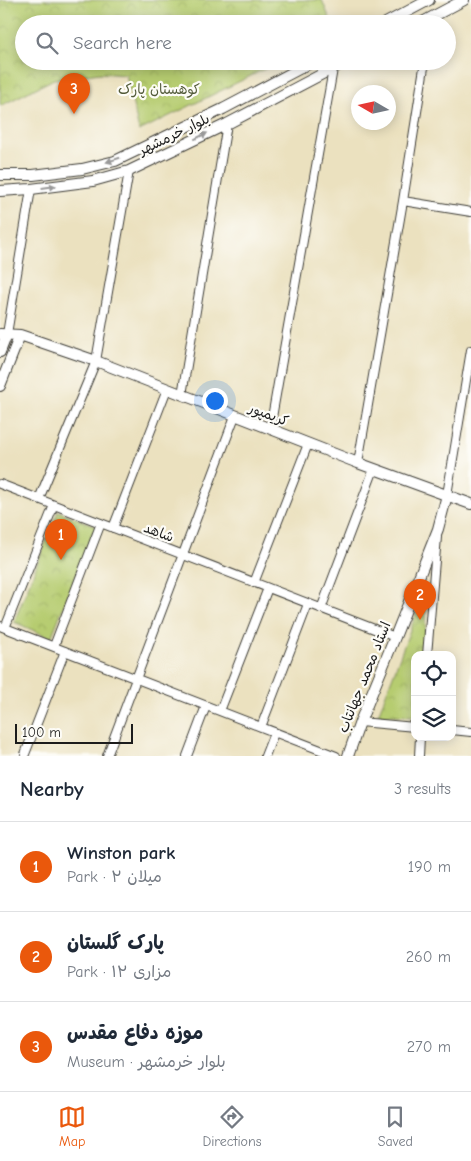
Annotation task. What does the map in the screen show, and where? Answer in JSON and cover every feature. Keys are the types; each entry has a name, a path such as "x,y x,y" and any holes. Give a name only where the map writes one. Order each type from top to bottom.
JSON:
{"street":[{"path":"401,15 429,0"},
{"path":"440,15 464,0"},
{"name":"بلوار خرمشهر","path":"0,175 33,175 82,169 115,161 223,109 297,70"},
{"name":"بلوار خرمشهر","path":"0,191 93,181 129,171 227,124 331,70"},
{"path":"270,429 333,70"},
{"path":"358,463 424,70"},
{"path":"268,85 275,99"},
{"path":"182,395 227,124"},
{"path":"39,499 96,361 129,171"},
{"path":"0,352 31,189"},
{"path":"403,201 471,212"},
{"name":"کریمپور","path":"4,334 20,335 96,361 308,444 471,504"},
{"path":"0,386 20,335"},
{"path":"447,496 471,350"},
{"path":"113,528 167,389"},
{"path":"107,756 235,416"},
{"path":"254,582 308,444"},
{"path":"321,608 374,469"},
{"name":"شاهد","path":"0,484 395,638"},
{"name":"استاد محمد جهانتاب","path":"348,756 438,529 447,496"},
{"path":"54,505 3,627 336,756"},
{"path":"54,646 101,523"},
{"path":"427,651 438,529"},
{"path":"220,712 268,588"},
{"path":"261,728 308,604"},
{"path":"25,754 65,651"},
{"path":"187,756 206,706"},
{"path":"360,722 411,727"},
{"path":"456,730 471,732"},
{"path":"265,756 274,732"},
{"path":"418,756 420,741"}],"green space":[{"name":"کوهستان پارک","path":"0,0 322,0 328,15 15,15 15,70 263,70 139,131 126,75 100,73 54,79 0,106"},
{"path":"58,511 96,526 51,638 14,622"},
{"path":"427,585 424,651 411,651 411,716 378,715"}],"place":[{"name":"موزه دفاع مقدس","path":"74,114"},
{"name":"Winston park","path":"61,560"},
{"name":"پارک گلستان","path":"420,620"}]}
